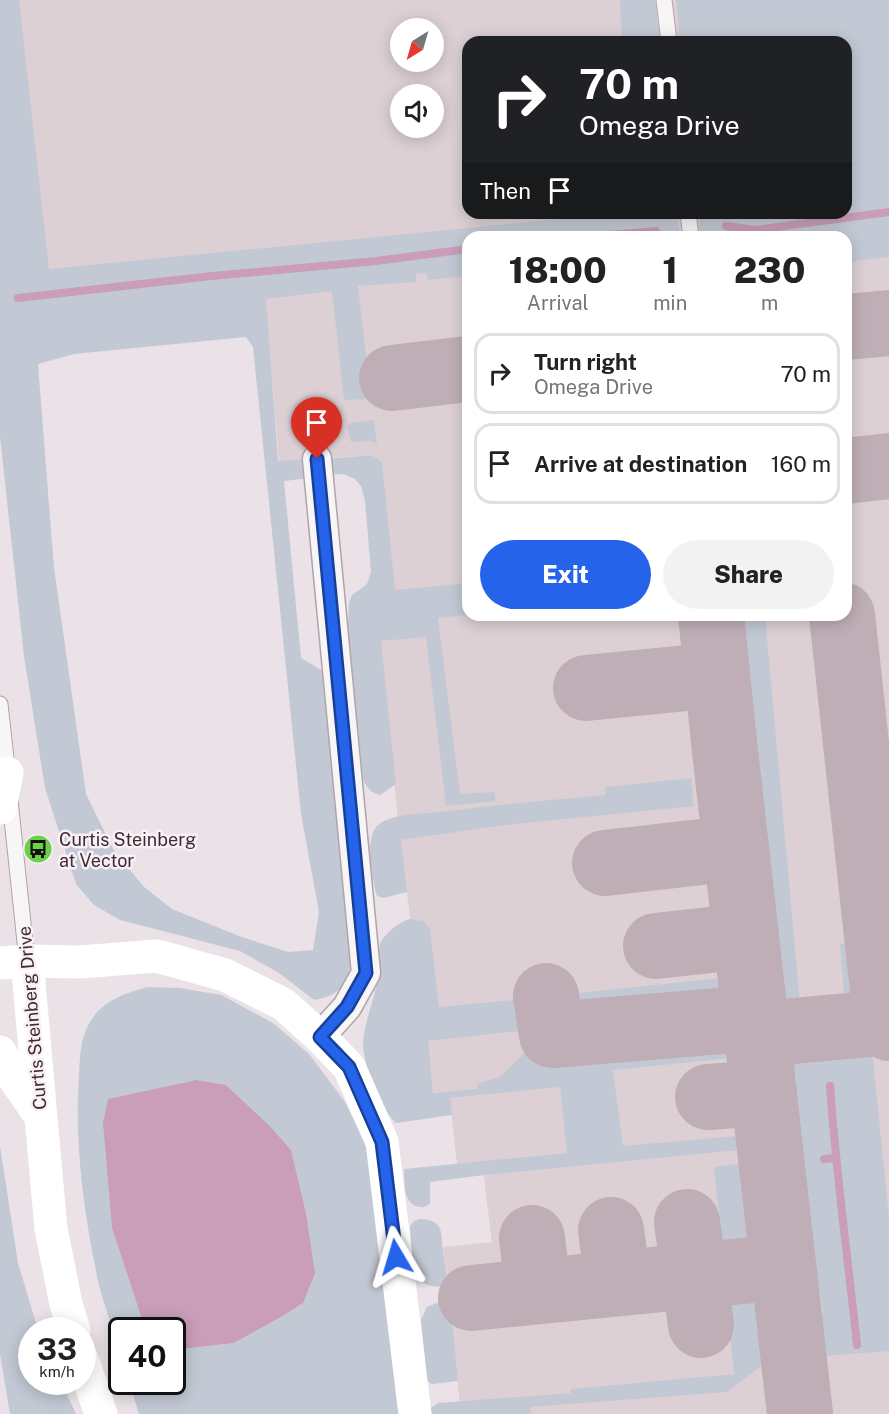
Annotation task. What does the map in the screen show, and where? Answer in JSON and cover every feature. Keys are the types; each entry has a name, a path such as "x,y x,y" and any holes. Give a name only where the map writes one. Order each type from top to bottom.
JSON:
{"street":[{"path":"317,459 366,973 347,1007 320,1037"},
{"path":"0,808 7,773"},
{"path":"14,962 80,962 157,956 225,975 283,1004 349,1067 382,1142 414,1414"},
{"name":"Curtis Steinberg Drive","path":"14,962 41,1117 51,1229 70,1317"},
{"path":"0,1052 14,1078 41,1117"},
{"path":"94,1395 101,1414"}],"lane":[{"path":"664,0 668,36"},
{"name":"Curtis Steinberg Drive","path":"0,704 7,773 14,962"}],"shaded area":[{"path":"0,0 19,0 49,269 560,219 678,219 679,231 462,231 462,277 428,280 426,273 416,274 416,282 358,286 371,399 344,400 332,291 266,299 278,461 310,459 311,478 284,481 301,658 326,673 353,939 349,971 342,987 335,993 314,1000 279,973 240,951 120,920 94,905 76,884 45,788 24,656 0,437","holes":["246,337 253,347 301,814 319,912 313,950 288,952 239,936 172,909 143,886 113,849 86,794 54,568 38,364 74,354"]},
{"path":"13,0 889,0 889,1414 531,1414 530,1408 461,1414 443,1247 492,1242 482,1162 457,1164 449,1092 433,1093 400,840 380,641 395,639 371,455 279,462 267,321 48,345"},
{"path":"620,0 655,0 659,36 622,36"},
{"path":"676,0 889,0 889,257 852,261 852,231 700,231 698,219 852,219 852,36 679,36"},
{"path":"374,420 377,444 370,441 351,442 347,427 350,423"},
{"path":"371,455 382,462 395,590 462,584 462,616 438,618 460,794 494,792 496,801 446,806 426,637 381,641 396,784 380,795 370,790 363,779 348,629 349,603 352,595 367,584 371,572 365,501 361,486 355,479 343,474 328,475 326,459"},
{"path":"744,621 766,621 800,1004 785,1001"},
{"path":"691,778 694,806 506,825 401,840 407,892 383,898 377,896 371,869 371,839 378,825 391,818 605,795 605,787"},
{"path":"410,919 424,921 430,929 439,1007 524,999 528,1030 428,1041 433,1093 477,1089 477,1084 500,1077 529,1048 727,1026 732,1058 613,1070 623,1146 749,1135 750,1149 430,1182 430,1203 425,1207 416,1206 408,1200 406,1195 404,1169 567,1153 560,1087 450,1098 452,1115 396,1123 390,1117 369,1074 363,1044 378,977 380,944 393,929"},
{"path":"859,942 866,986 864,1003 845,1006 840,944"},
{"path":"721,978 725,1009 574,1024 568,994"},
{"path":"147,987 180,988 221,995 273,1023 309,1054 345,1102 376,1165 402,1414 139,1414 133,1395 186,1395 186,1349 234,1343 303,1303 291,1150 269,1125 226,1085 197,1080 142,1317 109,1317 98,1281 88,1230 79,1152 80,1062 84,1035 95,1014 108,1003 130,992"},
{"path":"871,1040 889,1218 889,1351 811,1357 808,1324 823,1312 817,1274 801,1273 784,1108 787,1062 825,1046"},
{"path":"197,1080 226,1085 269,1125 291,1150 306,1214 315,1273 303,1303 234,1343 186,1349 186,1317 141,1317 112,1228 103,1123 108,1099"},
{"path":"0,1146 18,1263 34,1317 18,1317 18,1395 67,1395 76,1414 10,1414 0,1354"},
{"path":"752,1162 760,1232 754,1245 747,1252 723,1257 714,1167"},
{"path":"420,1219 434,1222 440,1229 448,1286 424,1284 414,1270 410,1226 414,1221"},
{"path":"744,1289 754,1292 766,1305 772,1358 727,1392 530,1407 531,1414 430,1414 429,1409 438,1403 571,1393 571,1389 734,1374 730,1334 734,1333 733,1318 729,1318 726,1291"},
{"path":"450,1300 458,1381 432,1384 427,1381 421,1320 427,1307"}],"waterway":[{"path":"852,217 889,212"},
{"path":"726,226 755,230 837,219"},
{"path":"18,298 212,276 376,261 462,250"},
{"path":"830,1086 857,1345"},
{"path":"824,1159 835,1158"}],"taxiway":[{"path":"852,326 889,323"},
{"path":"392,378 462,370"},
{"path":"852,470 889,466"},
{"path":"712,621 800,1414"},
{"path":"843,621 889,1028"},
{"path":"586,688 717,675"},
{"path":"605,863 736,848"},
{"path":"656,946 746,936"},
{"path":"546,996 552,1035 756,1018"},
{"path":"761,1067 767,1046 773,1038 783,1032 889,1022"},
{"path":"708,1097 764,1093"},
{"path":"687,1222 701,1325"},
{"path":"611,1230 618,1283"},
{"path":"532,1238 538,1291"},
{"path":"471,1298 783,1267"}],"place":[{"name":"Curtis Steinberg at Vector","path":"38,849"}],"route":[{"path":"317,459 366,973 347,1007 320,1037 349,1067 382,1142 396,1257"}]}
